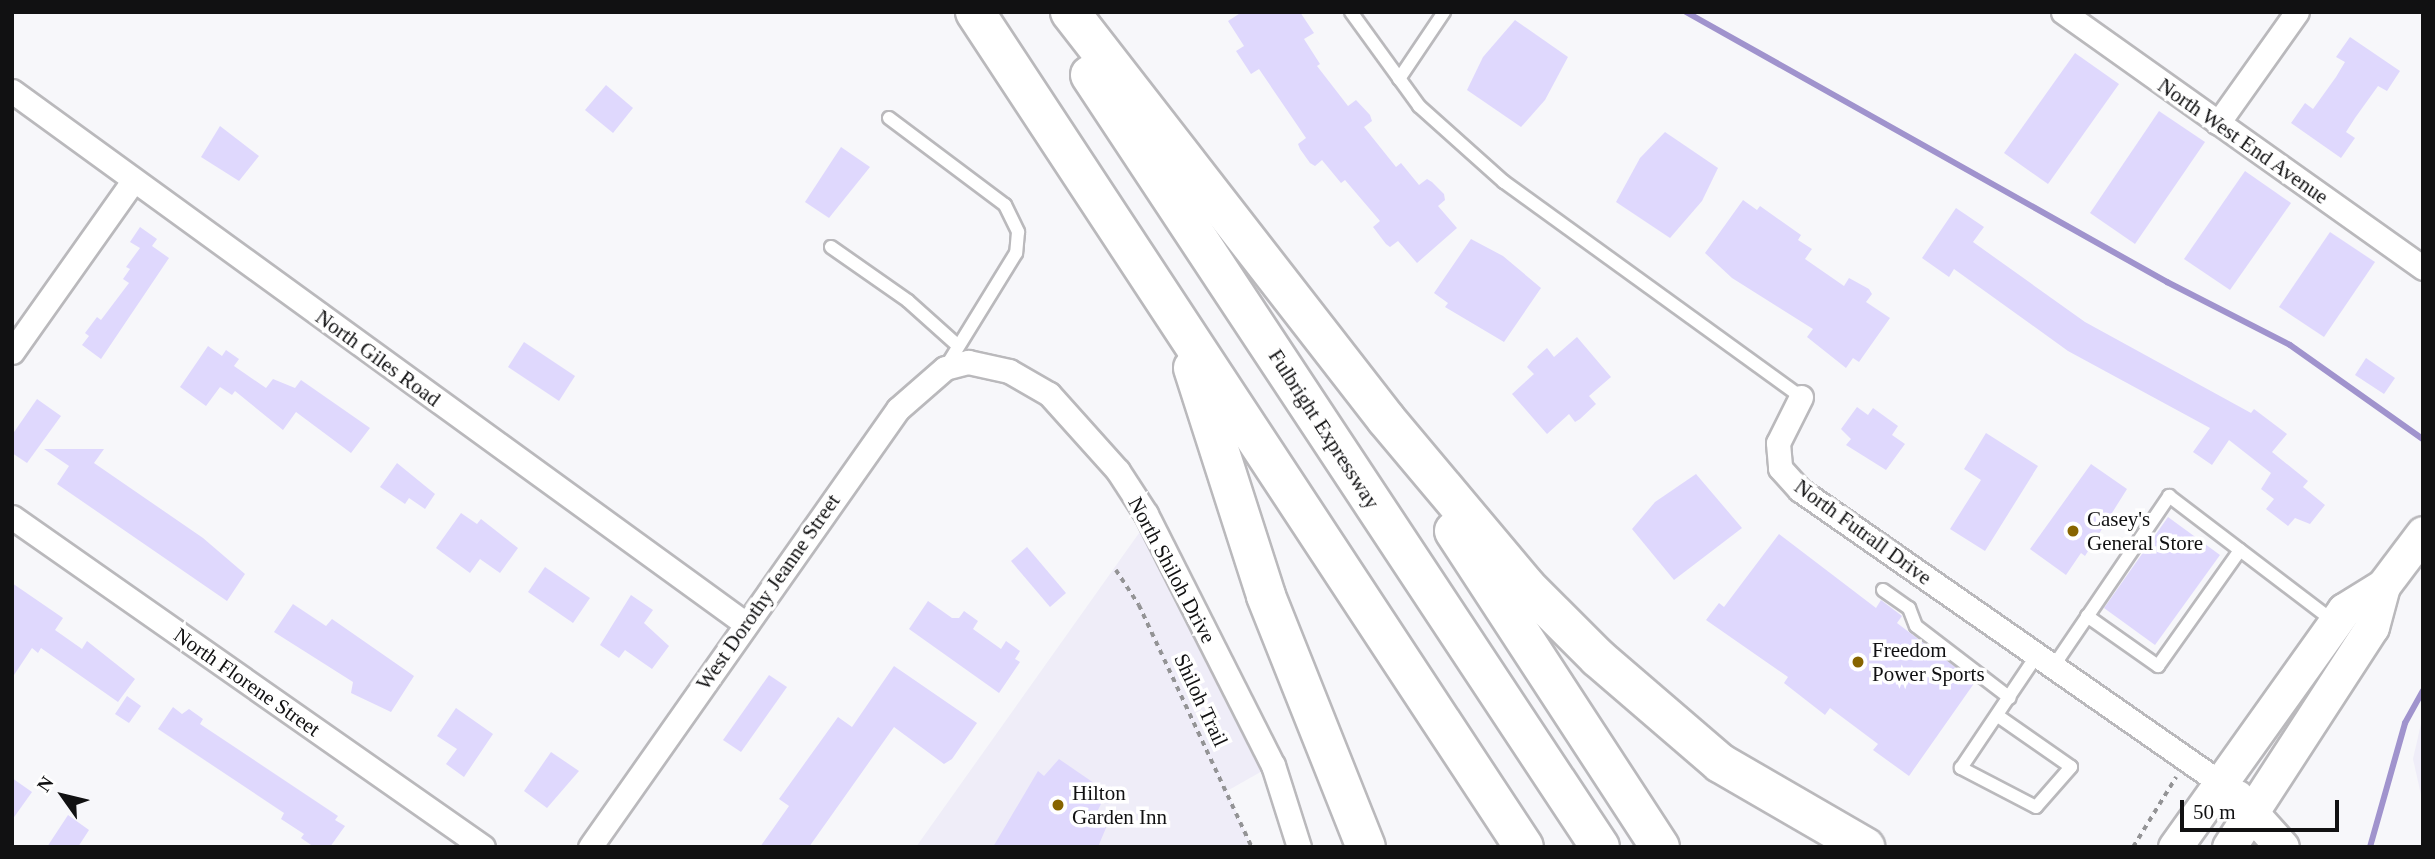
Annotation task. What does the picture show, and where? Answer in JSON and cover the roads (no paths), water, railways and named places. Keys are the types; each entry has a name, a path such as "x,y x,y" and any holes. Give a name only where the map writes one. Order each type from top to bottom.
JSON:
{"highway":[{"path":"975,12 1524,847"},
{"name":"Fulbright Expressway","path":"1048,12 1600,847"},
{"path":"1070,12 1385,419 1527,587 1638,695 1720,763 1865,847"},
{"path":"1178,322 1266,596 1366,847"},
{"path":"1385,419 1660,847"}],"main road":[{"path":"2229,847 2372,627 2384,586 2423,533"},
{"path":"2175,847 2344,610 2384,586"},
{"name":"North Futrall Drive","path":"2219,782 2253,810 2282,847"}],"street":[{"name":"North West End Avenue","path":"2063,12 2423,268"},
{"path":"2218,124 2297,12"},
{"name":"North Giles Road","path":"12,91 746,624"},
{"path":"12,352 133,181"},
{"name":"West Dorothy Jeanne Street","path":"590,847 898,409 957,358"},
{"name":"North Shiloh Drive","path":"957,358 1009,371 1049,394 1118,471 1146,514 1272,765 1299,847"},
{"name":"North Futrall Drive","path":"1801,397 1778,443 1780,468 1800,490 2219,782"},
{"name":"North Florene Street","path":"12,517 483,847"}],"lane":[{"name":"North Futrall Drive","path":"1351,12 1419,106 1504,182 1801,397"},
{"path":"1399,79 1444,12"},
{"path":"831,247 908,301 957,358 1016,253 1018,232 1005,205 889,118"},
{"path":"1998,716 2071,766 2036,807 1961,768 2010,698 2113,585 2149,533 2169,496 2335,622"},
{"path":"2087,616 2158,666 2200,606 2212,577 2240,550"},
{"path":"1883,590 1909,608 1916,626 2010,698"},
{"path":"2188,598 2200,606"},
{"path":"2169,624 2181,632"}],"waterway":[{"path":"1686,12 2167,282 2290,345 2423,439"},
{"path":"2370,847 2405,723 2423,691"}],"place":[{"name":"Casey's General Store","path":"2073,531"},
{"name":"Freedom Power Sports","path":"1858,662"},
{"name":"Hilton Garden Inn","path":"1058,805"}]}
